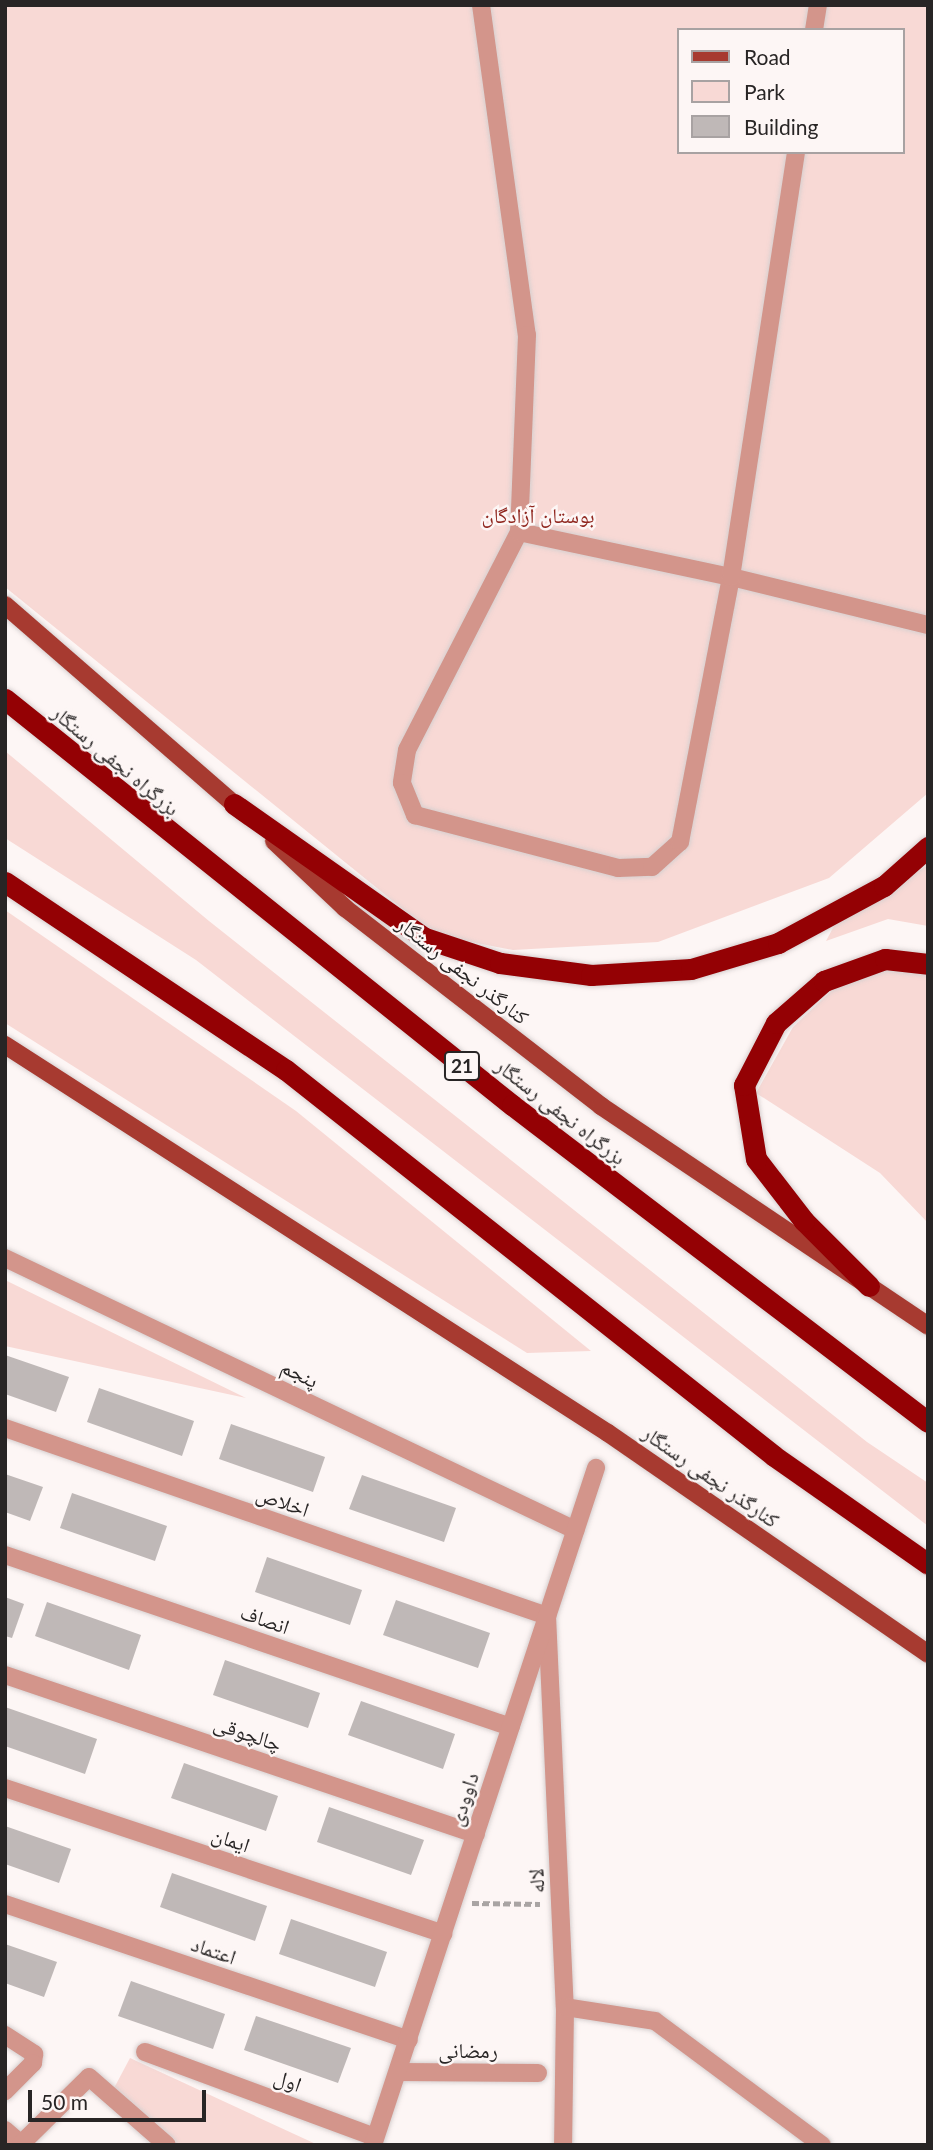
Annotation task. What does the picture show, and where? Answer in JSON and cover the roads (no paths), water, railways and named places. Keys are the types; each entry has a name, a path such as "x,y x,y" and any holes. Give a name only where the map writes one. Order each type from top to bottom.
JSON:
{"highway":[{"name":"بزرگراه نجفی رستگار","path":"5,699 469,1072 928,1422"},
{"path":"234,804 425,938 500,963 591,975 691,969 778,943 884,886 928,847"},
{"path":"5,882 286,1070 774,1456 928,1564"},
{"path":"869,1286 804,1221 755,1159 744,1085 776,1023 824,981 885,959 928,964"}],"main road":[{"name":"کنارگذر نجفی رستگار","path":"5,606 234,804 345,908 601,1106 928,1326"},
{"name":"کنارگذر نجفی رستگار","path":"5,1045 608,1433 928,1654"}],"street":[{"path":"481,5 527,335 519,532 407,750 402,783 415,815 618,868 652,867 680,842 731,577 796,154"},
{"path":"814,28 818,5"},
{"path":"519,532 731,577 928,625"},
{"name":"پنجم","path":"5,1258 575,1530"},
{"name":"اخلاص","path":"5,1428 547,1616"},
{"name":"داوودی","path":"374,2141 596,1468"},
{"name":"انصاف","path":"5,1555 511,1727"},
{"name":"لاله","path":"547,1616 565,2007 563,2145"},
{"name":"چالچوقی","path":"5,1675 476,1834"},
{"name":"ایمان","path":"5,1787 443,1934"},
{"name":"اعتماد","path":"5,1904 409,2040"},
{"path":"565,2007 655,2021 822,2145"},
{"path":"5,2035 34,2054 33,2063 5,2091"},
{"name":"اول","path":"145,2052 374,2141"},
{"name":"رمضانی","path":"398,2073 538,2073"},
{"path":"5,2130 22,2145 89,2077 167,2145"}],"park label":[{"name":"بوستان آزادگان","path":"538,515"}]}
